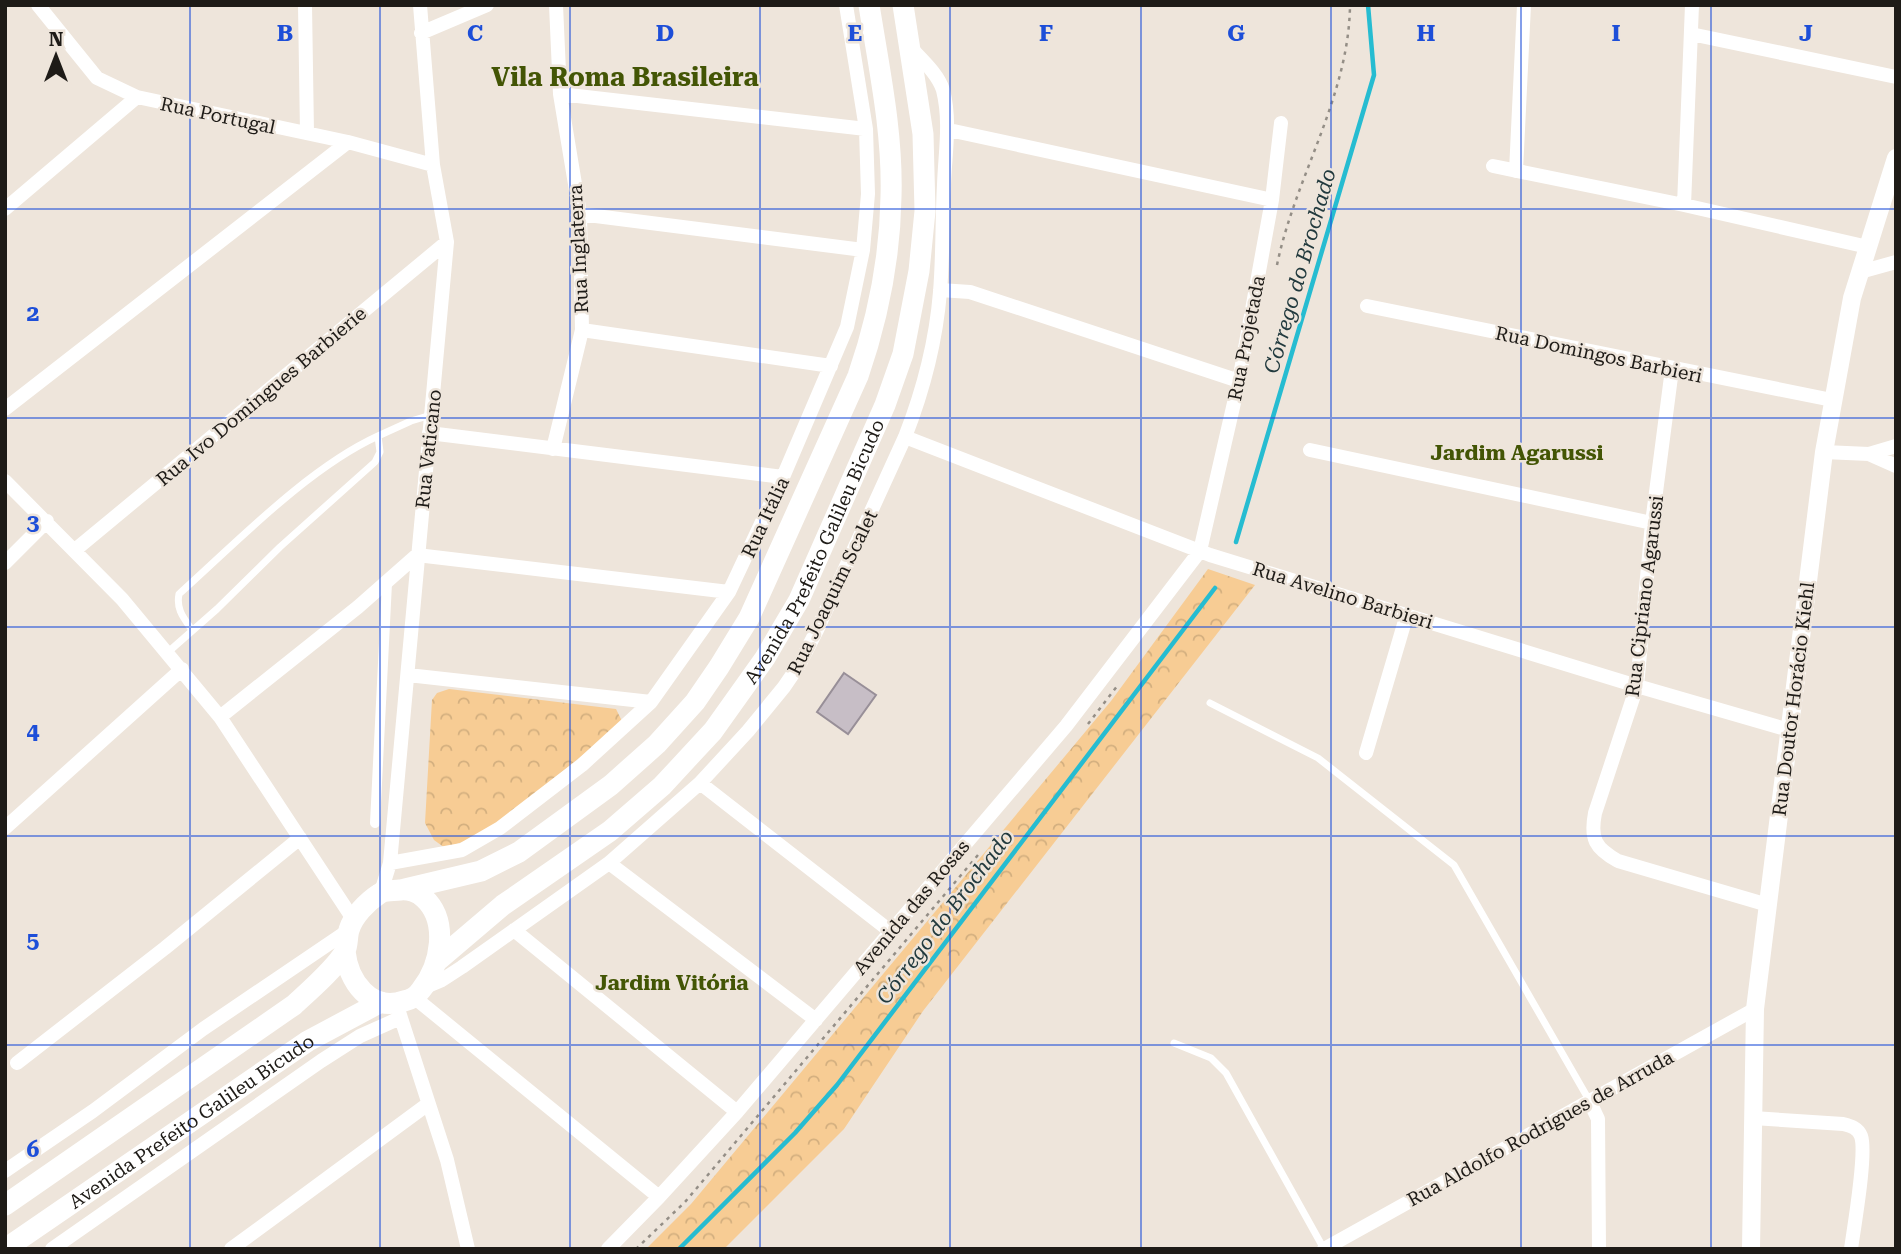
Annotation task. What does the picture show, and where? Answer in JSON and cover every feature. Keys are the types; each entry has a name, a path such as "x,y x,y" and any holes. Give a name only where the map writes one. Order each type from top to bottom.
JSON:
{"main road":[{"name":"Avenida Prefeito Galileu Bicudo","path":"405,889 481,872 519,852 611,785 657,744 695,702 749,618 858,376 881,298 891,196 883,95 869,5"},
{"name":"Avenida Prefeito Galileu Bicudo","path":"436,962 503,905 610,831 662,786 713,731 765,658 799,600 885,405 903,354 912,310 924,223 925,176 923,134 903,5"},
{"path":"405,889 421,895 434,908 439,925 436,962 403,1002 367,996 356,984 346,963 349,933 380,892 405,889"},
{"name":"Avenida Prefeito Galileu Bicudo","path":"5,1205 294,1005 321,979 349,933"},
{"name":"Avenida Prefeito Galileu Bicudo","path":"5,1249 308,1041 403,1002"}],"street":[{"name":"Rua Portugal","path":"38,5 97,78 137,97 348,142 433,165"},
{"path":"305,5 307,133"},
{"name":"Rua Vaticano","path":"380,892 390,863 447,242 433,165 420,5"},
{"path":"421,33 487,5"},
{"name":"Rua Inglaterra","path":"552,449 582,330 580,214 560,94 556,5"},
{"name":"Rua Itália","path":"390,863 462,850 500,828 582,765 651,702 729,592 783,477 847,327 863,250 868,194 866,129 846,5"},
{"path":"1516,171 1524,5"},
{"path":"1684,205 1692,5"},
{"path":"1691,34 1896,77"},
{"name":"Rua Joaquim Scalet","path":"52,1249 360,1036 403,1002 462,967 610,863 700,783 755,723 799,665 905,437 913,417 935,333 949,130 943,89 937,77 910,46"},
{"path":"560,94 866,129"},
{"path":"5,209 137,97"},
{"name":"Rua Projetada","path":"1200,551 1239,381 1272,200 1281,123"},
{"path":"949,130 1272,200"},
{"path":"5,409 348,142"},
{"name":"Rua Doutor Horácio Kiehl","path":"1751,1249 1755,1009 1824,452 1852,298 1896,158"},
{"path":"1493,166 1684,205 1868,247"},
{"path":"580,214 863,250"},
{"name":"Rua Ivo Domingues Barbierie","path":"75,550 447,242"},
{"path":"1860,272 1896,262"},
{"path":"940,290 970,292 1239,381"},
{"name":"Rua Domingos Barbieri","path":"1367,306 1832,400"},
{"path":"582,330 831,366"},
{"name":"Rua Cipriano Agarussi","path":"1672,369 1637,686 1595,813 1594,840 1603,852 1618,861 1768,905"},
{"path":"429,433 783,477"},
{"name":"Rua Avelino Barbieri","path":"905,437 1200,551 1789,730"},
{"path":"1824,452 1869,454 1896,446"},
{"path":"1310,450 1653,523"},
{"path":"1869,454 1896,466"},
{"path":"5,481 122,599 220,717 300,838 349,933 203,1029 93,1111 5,1171"},
{"path":"5,563 47,522"},
{"name":"Avenida das Rosas","path":"608,1249 737,1112 1066,726 1200,551"},
{"path":"220,717 387,583 417,555 729,592"},
{"path":"375,823 387,583"},
{"path":"1366,753 1407,614"},
{"path":"5,828 182,669"},
{"path":"408,675 651,702"},
{"path":"700,783 890,931"},
{"path":"17,1063 300,838"},
{"path":"610,863 816,1020"},
{"path":"514,930 737,1112"},
{"path":"403,1002 428,1104 447,1160 468,1249"},
{"path":"403,1002 659,1197"},
{"name":"Rua Aldolfo Rodrigues de Arruda","path":"1324,1249 1755,1009"},
{"path":"1588,1100 1598,1119 1600,1249"},
{"path":"231,1249 428,1104"},
{"path":"1753,1118 1843,1124 1855,1128 1861,1135 1863,1152 1851,1249"}],"lane":[{"path":"192,630 179,611 179,594 303,485 347,452 411,421 431,415"},
{"path":"167,653 279,547 375,463 380,453 378,436"},
{"path":"1210,704 1318,758 1454,865 1588,1100"},
{"path":"1174,1044 1211,1058 1226,1073 1324,1249"}],"path":[{"path":"1275,277 1287,229 1344,62 1350,5"},
{"path":"1088,724 1124,677"},
{"path":"636,1249 685,1202 981,851"}],"green space":[{"path":"1208,569 1255,585 923,1011 844,1129 724,1249 646,1249 691,1204 1111,701"},
{"path":"449,689 616,709 622,721 510,814 479,834 445,848 434,840 425,823 432,700 437,693"}],"building":[{"path":"844,673 876,695 848,734 817,712"}],"waterway":[{"name":"Córrego do Brochado","path":"1236,542 1374,75 1368,5"},
{"name":"Córrego do Brochado","path":"679,1249 795,1133 837,1085 1215,588"}],"district":[{"name":"Vila Roma Brasileira","path":"625,77"},
{"name":"Jardim Agarussi","path":"1517,453"},
{"name":"Jardim Vitória","path":"672,983"}]}
